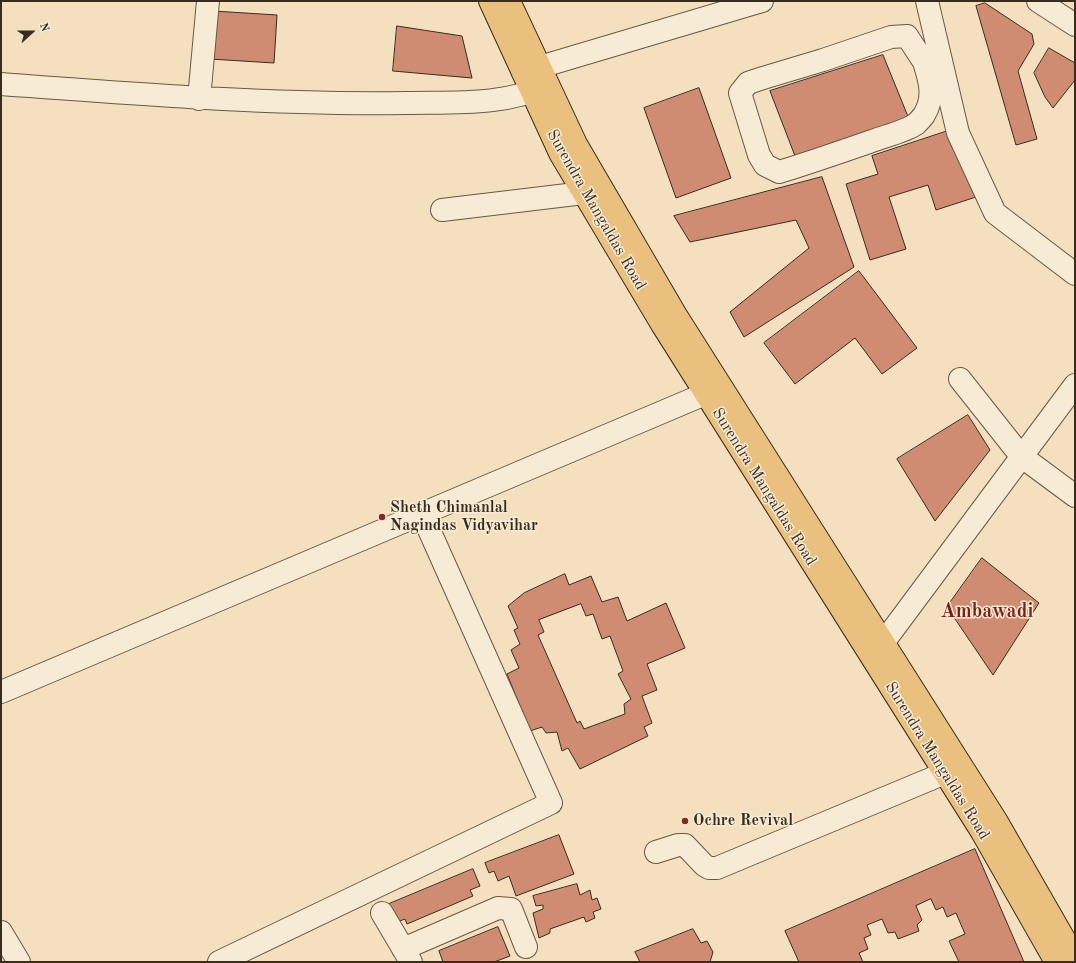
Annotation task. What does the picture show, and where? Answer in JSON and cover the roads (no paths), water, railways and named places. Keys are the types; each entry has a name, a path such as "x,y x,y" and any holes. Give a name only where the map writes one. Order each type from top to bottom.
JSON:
{"main road":[{"name":"Surendra Mangaldas Road","path":"490,1 677,317 997,822 1071,951 1074,962"},
{"name":"Surendra Mangaldas Road","path":"509,1 560,152 705,394 982,832 1056,962"}],"street":[{"path":"198,99 208,1"},
{"path":"1,84 198,99 373,104 490,102 536,79 762,1"},
{"path":"927,1 932,59 930,82 931,95 929,105 923,116 916,124 807,164 779,172 765,165 759,155 740,93 748,84 891,37 907,36 932,59 958,133 995,213 1075,274"},
{"path":"1038,1 1075,25"},
{"path":"442,210 584,193"},
{"path":"960,379 1021,456 1075,496"},
{"path":"883,643 1075,384"},
{"path":"1,692 705,394"},
{"path":"219,962 551,803 422,514"},
{"path":"656,852 678,845 685,845 704,865 709,868 717,868 945,773"},
{"path":"382,913 407,955 498,908 511,910 526,947"},
{"path":"1,932 19,962"}],"place":[{"name":"Sheth Chimanlal Nagindas Vidyavihar","path":"382,517"},
{"name":"Ochre Revival","path":"685,821"}],"district":[{"name":"Ambawadi","path":"987,612"}]}
